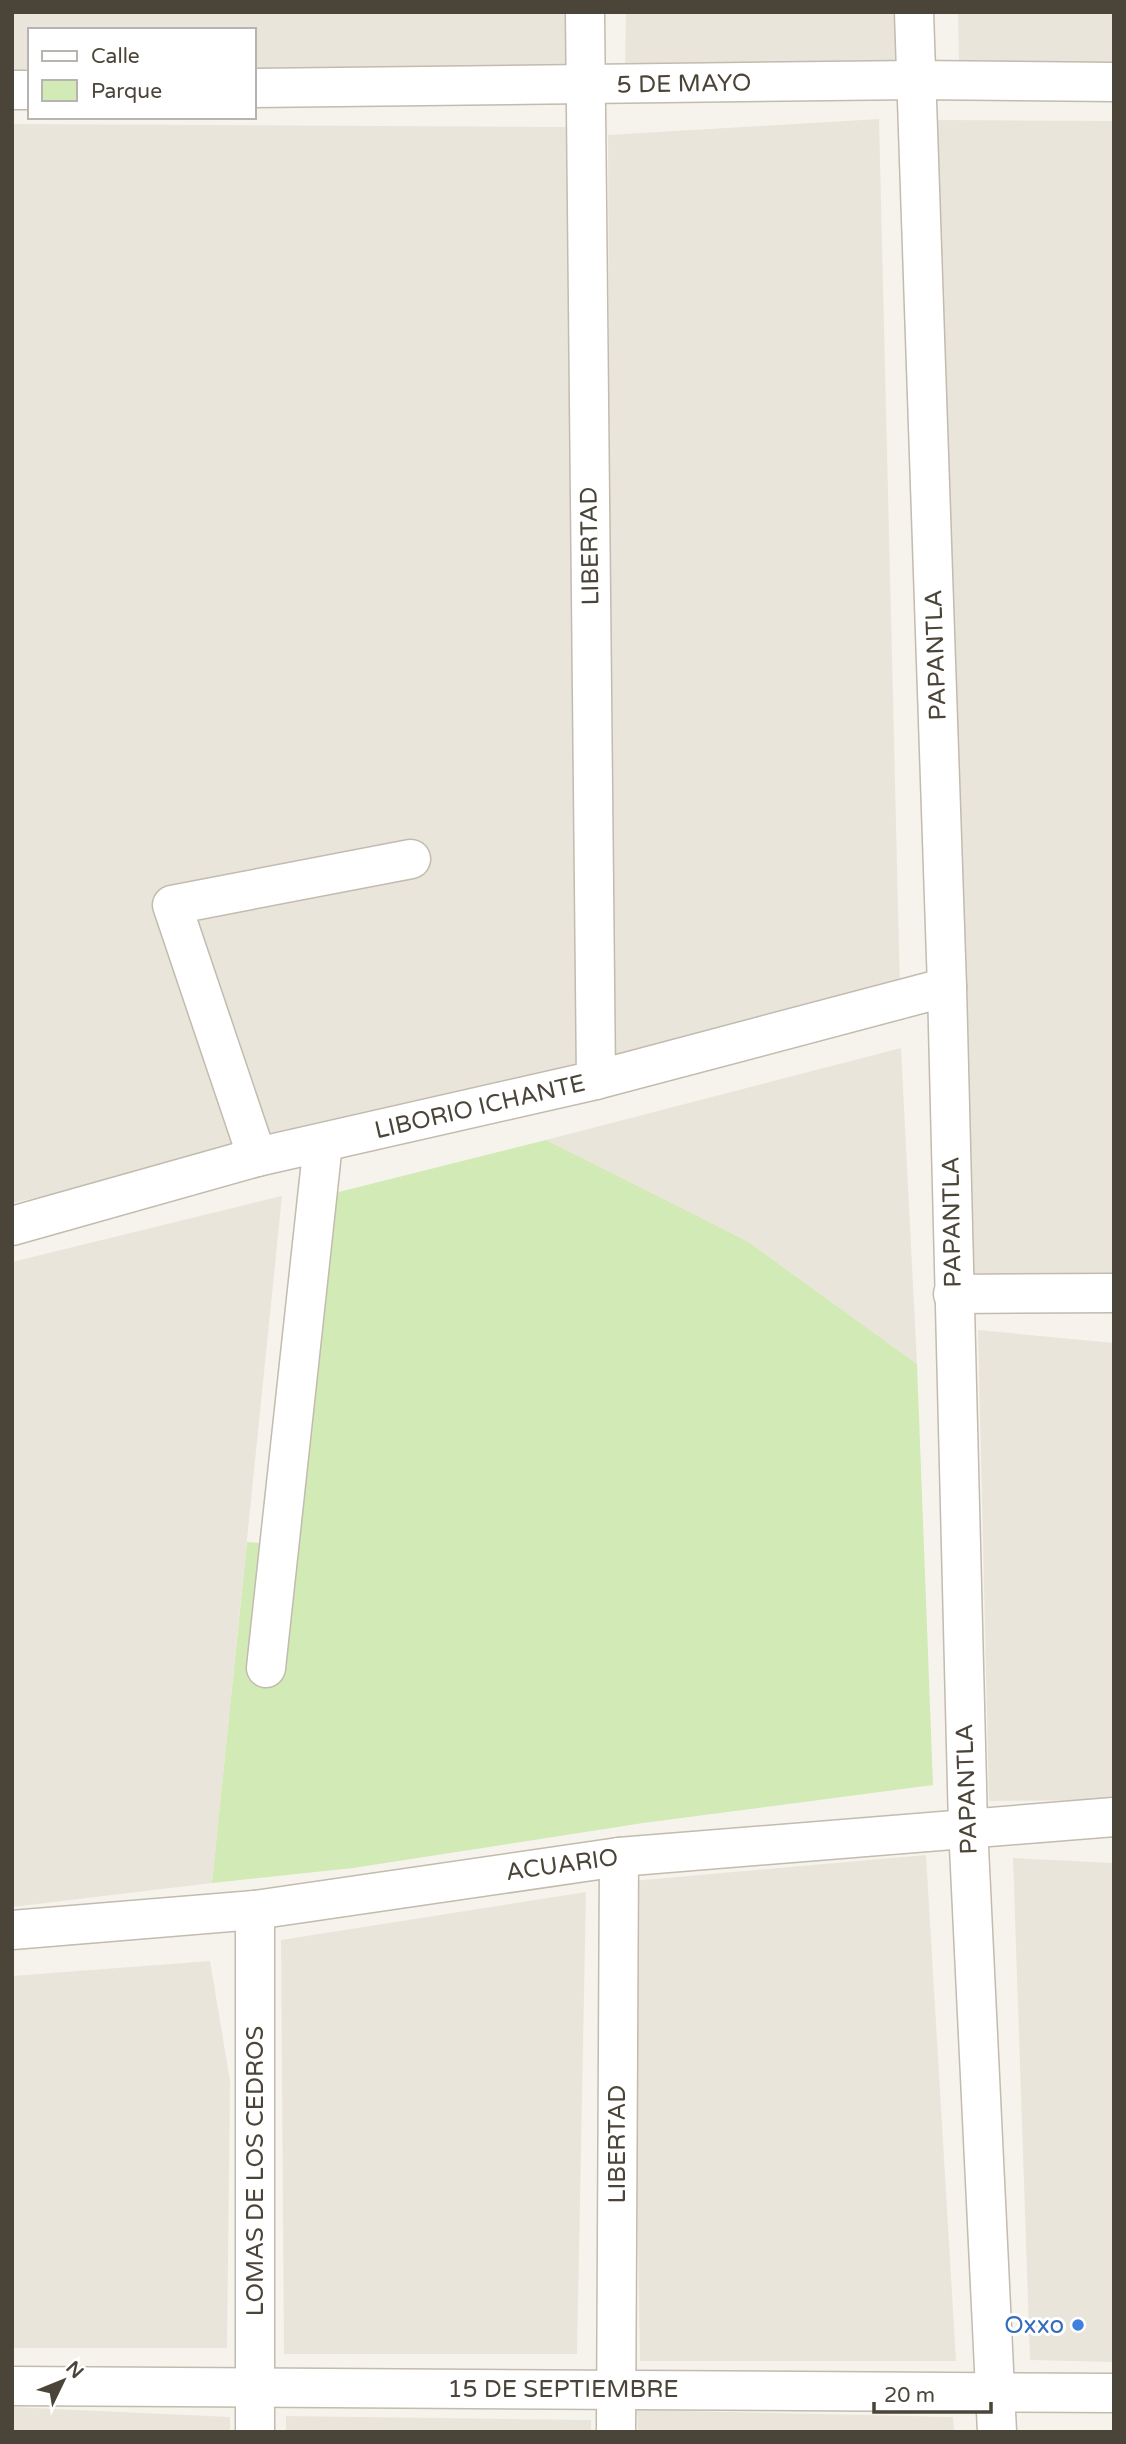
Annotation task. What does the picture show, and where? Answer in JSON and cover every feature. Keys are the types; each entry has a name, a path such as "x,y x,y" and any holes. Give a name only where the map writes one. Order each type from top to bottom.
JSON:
{"street":[{"name":"LIBERTAD","path":"585,12 596,1080"},
{"name":"PAPANTLA","path":"914,12 947,987 968,1826 997,2432"},
{"name":"5 DE MAYO","path":"256,88 916,80 1114,82"},
{"path":"257,1157 172,905 411,859"},
{"name":"LIBORIO ICHANTE","path":"12,1226 257,1157 596,1080 947,987"},
{"path":"266,1668 323,1143"},
{"path":"953,1294 1114,1293"},
{"name":"ACUARIO","path":"12,1930 255,1910 619,1857 968,1826 1114,1817"},
{"name":"LIBERTAD","path":"616,2432 619,1857"},
{"name":"LOMAS DE LOS CEDROS","path":"255,1910 255,2432"},
{"name":"15 DE SEPTIEMBRE","path":"12,2386 1114,2393"}],"shaded area":[{"path":"12,12 570,12 569,76 256,79 256,28 28,28 28,81 12,81"},
{"path":"626,12 903,12 903,69 625,74"},
{"path":"958,12 1114,12 1114,65 959,62"},
{"path":"879,119 900,990 612,1067 608,135"},
{"path":"935,120 1114,121 1114,1290 973,1285"},
{"path":"12,124 571,127 589,1080 12,1203"},
{"path":"901,1048 917,1364 747,1241 546,1140"},
{"path":"282,1196 212,1883 12,1907 12,1262"},
{"path":"978,1330 1114,1343 1114,1800 989,1801"},
{"path":"926,1855 956,2361 640,2361 632,1881"},
{"path":"1013,1858 1114,1863 1114,2362 1030,2360"},
{"path":"586,1892 577,2354 284,2354 281,1940"},
{"path":"210,1961 230,2081 227,2348 12,2348 12,1976"},
{"path":"12,2407 230,2417 230,2432 12,2432"},
{"path":"637,2410 953,2417 954,2432 638,2432"},
{"path":"286,2416 591,2420 591,2432 286,2432"}],"green space":[{"path":"546,1140 747,1241 917,1364 933,1785 643,1823 353,1868 212,1883 247,1542 285,1545 315,1198"}],"place":[{"name":"Oxxo","path":"1078,2325"}]}
